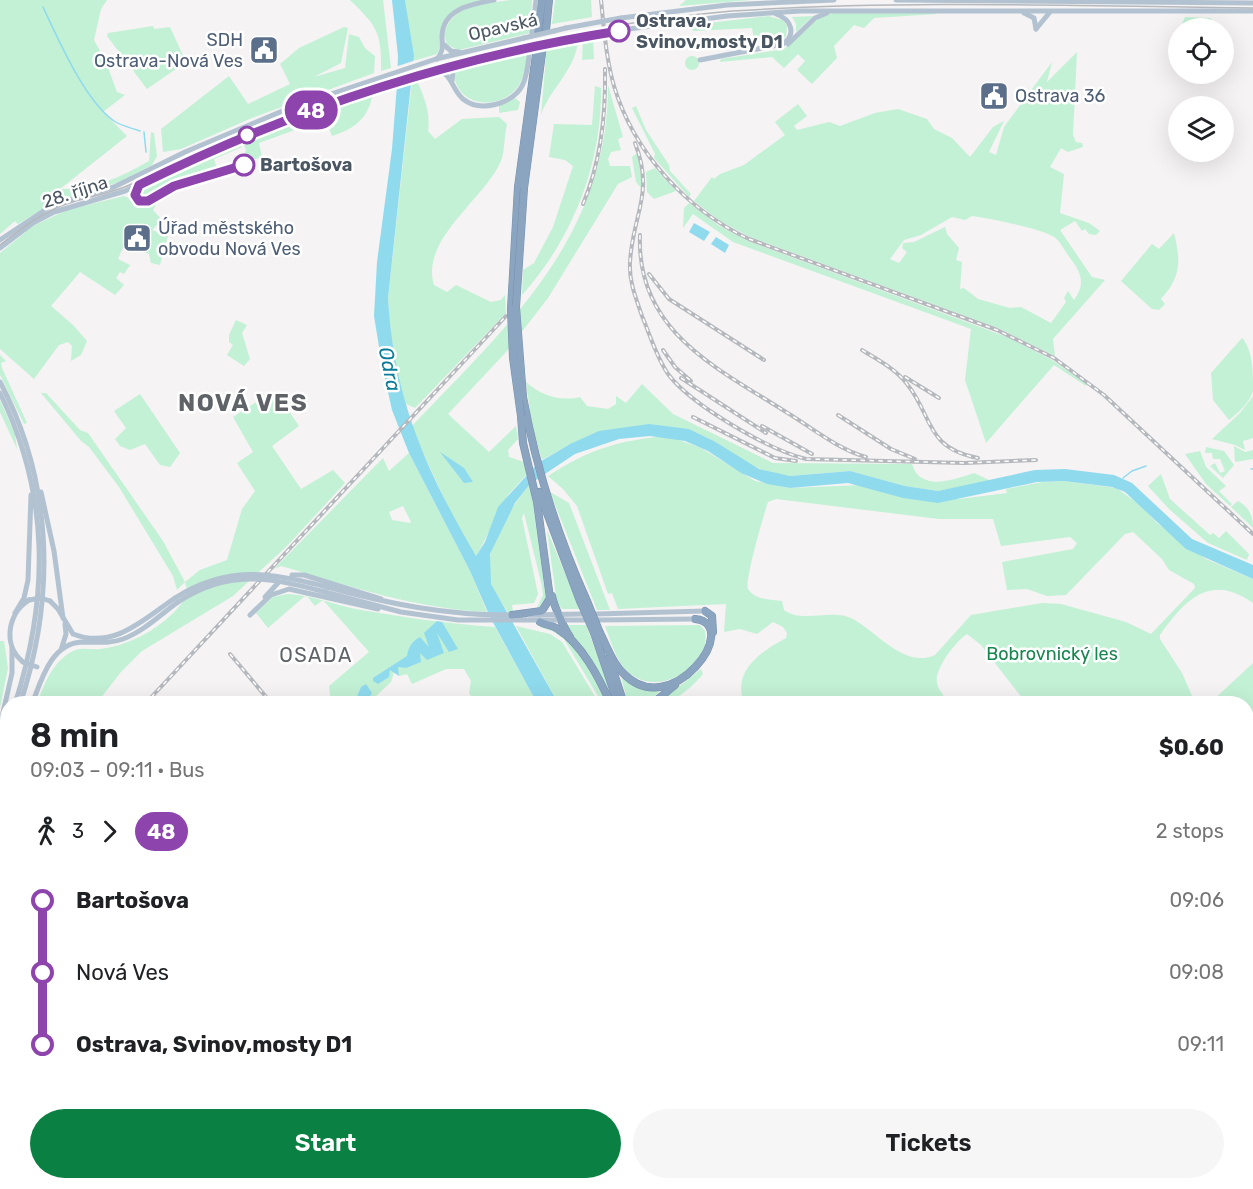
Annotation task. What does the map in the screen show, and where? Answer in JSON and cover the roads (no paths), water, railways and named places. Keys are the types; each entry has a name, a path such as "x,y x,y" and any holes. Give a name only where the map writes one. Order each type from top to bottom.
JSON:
{"highway":[{"path":"539,31 542,0"},
{"path":"539,31 549,0"},
{"path":"534,47 511,309 513,358 523,443 542,502 621,696"},
{"path":"521,187 516,282 518,357 542,502 550,587 555,609 606,696"},
{"path":"538,617 549,603 550,587"},
{"path":"663,696 693,673 707,657 711,644 713,620 705,611"},
{"path":"512,615 538,617 560,630 580,652"},
{"path":"597,633 623,673 634,682 657,686 687,676 704,659 709,645 710,629 705,622 695,619"},
{"path":"597,633 616,696"}],"main road":[{"path":"436,59 443,44 443,28 454,13 466,6 494,0"},
{"path":"536,0 539,31"},
{"path":"763,3 771,0"},
{"name":"Opavská","path":"429,61 566,28 693,9 834,0"},
{"path":"896,0 1253,3"},
{"path":"700,60 785,46 816,17 839,10"},
{"name":"Opavská","path":"433,70 567,39 695,20 772,12 839,10 1253,11"},
{"path":"1018,11 1031,15 1036,29 1045,15 1054,10"},
{"path":"755,51 779,46 791,35 787,20 772,12"},
{"path":"443,44 453,52 464,52"},
{"path":"433,70 447,74 459,95 470,104 485,106 501,102 514,95 523,85 534,47"},
{"name":"28. října","path":"0,240 31,217 55,204 114,187 238,128 370,79 429,61"},
{"path":"453,84 452,73 461,62"},
{"name":"28. října","path":"0,248 33,223 57,210 120,193 255,131 369,90 433,70"},
{"path":"0,382 20,426 52,538 66,634 60,651 41,678 35,696"},
{"path":"0,393 30,466 45,550 44,591 36,651 22,696"},
{"path":"7,696 12,673 10,628 15,613 24,598 28,580 30,466"},
{"path":"17,696 31,650 39,591 37,512 30,466"},
{"path":"292,575 304,575 337,584 396,605"},
{"path":"15,613 29,600 41,598 50,601 72,633 78,636 114,636 133,628 176,600 206,587 248,578 283,580 423,612 479,621 584,617"},
{"path":"278,583 250,615 271,595 289,589 308,591 365,608 401,612 512,615"},
{"path":"326,589 401,612"},
{"path":"60,651 77,643 102,643 126,638 176,600"},
{"path":"695,619 597,617 705,611"},
{"path":"12,648 23,662 37,667 51,661"}],"water":[{"name":"Odra","path":"392,0 405,0 414,56 388,298 391,335 405,402 416,433 442,494 476,556 485,542 498,507 538,463 570,444 599,431 649,424 689,429 714,441 759,469 790,476 850,471 905,486 938,491 1035,470 1065,469 1114,475 1132,483 1192,539 1253,565 1253,579 1186,549 1125,492 1112,487 1064,481 1037,482 938,503 903,498 848,483 790,488 767,484 741,473 708,451 685,441 650,436 619,439 575,454 530,484 515,503 490,554 491,584 554,696 533,696 490,617 470,571 409,453 392,410 382,365 374,316 377,262 392,149 398,56"},
{"path":"694,223 710,232 704,241 689,232"},
{"path":"716,237 729,245 725,253 711,244"},
{"path":"440,452 464,468 473,482 464,483"},
{"path":"437,621 442,622 458,649 449,652 437,633 444,653 427,660 420,653 421,662 406,668 398,667 399,676 390,670 389,677 378,684 373,681 373,678 407,656 411,645 420,637 429,647 424,633"},
{"path":"366,684 372,693 370,696 357,696 361,687"}],"waterway":[{"path":"43,7 73,68 103,112 123,126 140,131"},
{"path":"144,132 146,152"},
{"path":"1123,478 1132,471 1146,466"}],"tram line":[{"path":"0,245 32,222 57,208 126,187 206,150 352,93 425,69 500,49 575,33 653,20 732,11 797,8 992,5 1253,8"}],"railway":[{"path":"601,0 609,65 623,111 649,156 684,196 726,227 749,239 997,330 1054,358 1104,395 1253,534"},
{"path":"583,204 594,171 601,138 605,104 605,69"},
{"path":"635,143 641,161 643,191 632,246 630,263 632,283 642,316 664,367 679,386 694,399 752,436 806,459 965,463 1036,460"},
{"path":"640,235 642,268 651,297 666,322 686,343 708,362 824,437 845,449 866,457"},
{"path":"649,274 669,299 764,360"},
{"path":"152,696 506,316"},
{"path":"663,350 675,367 691,381"},
{"path":"862,350 903,379 939,439 948,447 978,458"},
{"path":"905,377 939,398"},
{"path":"681,378 766,433"},
{"path":"838,415 891,449 915,459"},
{"path":"693,417 775,458 796,461"},
{"path":"762,426 812,454"},
{"path":"230,654 265,696"}],"place":[{"name":"Ostrava, Svinov,mosty D1","path":"619,31"},
{"name":"SDH Ostrava-Nová Ves","path":"264,50"},
{"name":"Ostrava 36","path":"994,96"},
{"name":"Bartošova","path":"244,165"},
{"name":"Úřad městského obvodu Nová Ves","path":"137,238"}],"district":[{"name":"NOVÁ VES","path":"243,403"},
{"name":"OSADA","path":"316,655"}],"park label":[{"name":"Bobrovnický les","path":"1052,654"}]}
